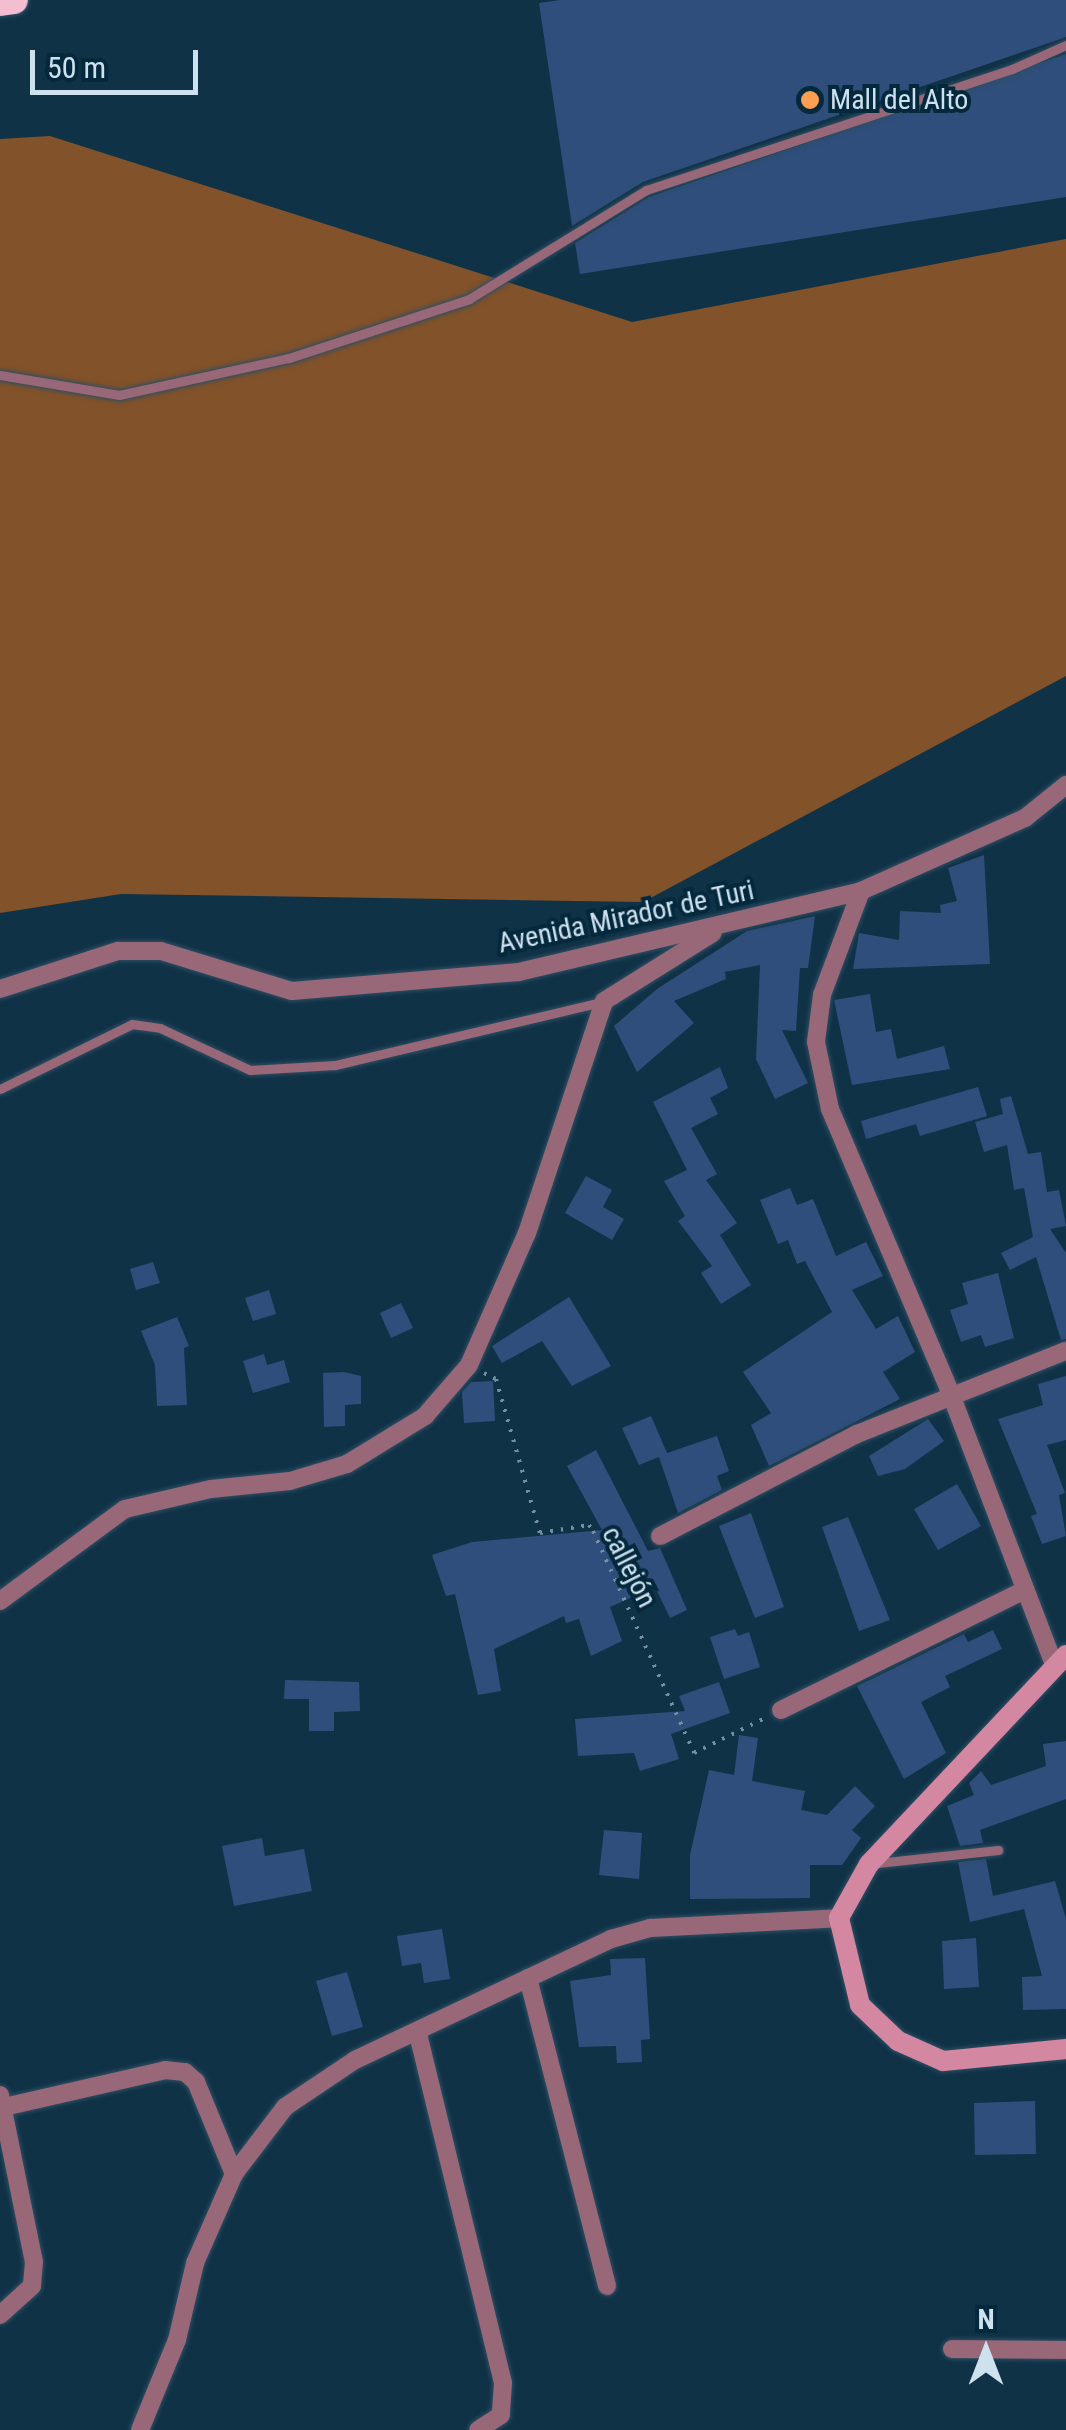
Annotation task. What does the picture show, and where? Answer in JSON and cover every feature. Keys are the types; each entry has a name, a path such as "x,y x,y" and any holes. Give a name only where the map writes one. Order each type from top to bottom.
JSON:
{"highway":[{"path":"0,2 14,0"}],"main road":[{"path":"1060,1660 869,1864 839,1918 849,1981 860,2004 898,2041 944,2062 1066,2048"}],"street":[{"name":"Avenida Mirador de Turi","path":"0,989 118,951 161,951 292,991 519,972 724,926 860,890 1024,818 1066,785"},
{"path":"860,890 822,995 816,1042 854,1174 950,1392 1025,1590 1060,1660"},
{"path":"0,1601 124,1509 210,1488 290,1481 386,1445 425,1416 469,1365 527,1233 604,1002 724,926"},
{"path":"660,1536 950,1392 1066,1351"},
{"path":"780,1710 1025,1590"},
{"path":"140,2430 178,2340 195,2264 234,2174 285,2107 355,2060 418,2034 528,1978 650,1928 839,1918"},
{"path":"528,1978 607,2286"},
{"path":"418,2034 503,2383 501,2415 478,2430"},
{"path":"0,2315 32,2286 34,2262 2,2103 165,2070 185,2072 196,2082 234,2174"},
{"path":"952,2349 1066,2350"}],"lane":[{"path":"0,375 119,395 289,358 469,299 646,190 1012,70 1066,45"},
{"path":"0,1089 132,1024 160,1028 250,1070 335,1065 604,1002"},
{"path":"869,1864 998,1850"}],"path":[{"name":"callejón","path":"469,1365 496,1379 540,1532 589,1525 593,1531 694,1753 780,1710"}],"shaded area":[{"path":"50,136 632,322 1066,239 1066,676 643,902 121,894 0,913 0,139"}],"building":[{"path":"1066,0 1066,37 643,182 572,226 539,3"},
{"path":"1066,54 1066,197 580,274 575,243 649,197"},
{"path":"984,855 990,964 853,969 859,933 899,940 900,911 941,913 940,905 957,901 948,868"},
{"path":"815,916 808,968 800,968 796,1031 782,1030 808,1083 775,1099 756,1059 760,965 725,972 726,979 674,1001 694,1023 637,1072 614,1026 657,989 747,931"},
{"path":"870,994 876,1032 891,1029 897,1059 944,1046 950,1069 852,1085 834,1000"},
{"path":"720,1067 728,1088 710,1098 718,1114 691,1128 717,1174 706,1180 737,1223 720,1235 751,1285 721,1304 701,1273 712,1266 678,1221 685,1216 664,1181 687,1170 653,1102"},
{"path":"978,1087 987,1116 920,1136 916,1124 866,1139 861,1121"},
{"path":"1011,1096 1028,1154 1041,1152 1047,1192 1059,1190 1066,1226 1050,1229 1066,1253 1066,1339 1061,1340 1036,1257 1010,1270 1001,1253 1033,1237 1024,1188 1014,1190 1007,1145 984,1152 975,1122 1003,1114 1000,1099"},
{"path":"586,1176 612,1190 603,1207 624,1219 612,1240 565,1213"},
{"path":"790,1188 797,1205 813,1199 836,1256 866,1242 883,1276 852,1290 876,1329 898,1316 915,1352 883,1372 900,1399 769,1466 751,1425 771,1413 743,1372 832,1312 805,1261 797,1264 788,1240 778,1244 760,1200"},
{"path":"153,1262 160,1283 136,1290 130,1269"},
{"path":"998,1273 1014,1338 985,1347 981,1335 961,1342 950,1310 968,1304 962,1283"},
{"path":"269,1290 276,1314 253,1321 245,1298"},
{"path":"569,1297 611,1366 572,1386 542,1341 502,1363 492,1346"},
{"path":"401,1303 413,1328 391,1338 380,1313"},
{"path":"177,1317 189,1346 184,1348 187,1405 157,1406 155,1365 141,1331"},
{"path":"264,1354 267,1365 284,1360 290,1382 253,1393 243,1361"},
{"path":"323,1373 361,1376 361,1404 345,1405 345,1426 324,1427"},
{"path":"1066,1376 1066,1440 1047,1445 1065,1493 1059,1495 1066,1536 1042,1544 1031,1516 1037,1514 998,1419 1043,1405 1038,1384"},
{"path":"493,1381 495,1421 464,1423 462,1392 471,1382"},
{"path":"651,1416 667,1453 717,1436 729,1471 717,1476 722,1490 678,1513 659,1457 639,1465 622,1428"},
{"path":"928,1419 944,1441 905,1469 878,1476 869,1456"},
{"path":"596,1450 648,1551 660,1548 687,1610 670,1618 655,1587 610,1607 622,1641 591,1656 579,1619 566,1623 564,1616 494,1649 501,1691 478,1695 455,1594 446,1596 432,1555 472,1542 602,1530 567,1466"},
{"path":"957,1484 981,1526 938,1550 914,1509"},
{"path":"751,1513 784,1607 755,1618 719,1526"},
{"path":"848,1517 890,1620 859,1631 822,1527"},
{"path":"735,1629 738,1636 749,1632 760,1667 724,1679 710,1637"},
{"path":"993,1630 1002,1649 945,1676 950,1687 921,1702 946,1753 904,1779 857,1686 964,1634 968,1642"},
{"path":"285,1680 359,1682 360,1711 334,1712 334,1731 309,1731 309,1699 284,1699"},
{"path":"719,1682 730,1713 671,1734 679,1759 640,1771 634,1753 578,1756 575,1719 685,1711 679,1696"},
{"path":"739,1735 758,1738 752,1781 805,1791 801,1810 827,1815 855,1786 875,1806 852,1830 861,1838 842,1865 810,1865 810,1898 690,1899 690,1855 709,1770 734,1775"},
{"path":"1066,1741 1066,1799 980,1830 983,1843 960,1846 947,1806 974,1795 969,1783 981,1771 991,1785 1046,1766 1043,1744"},
{"path":"604,1830 642,1833 639,1879 599,1875"},
{"path":"262,1838 265,1856 304,1849 312,1891 234,1906 222,1846"},
{"path":"986,1859 993,1896 1055,1881 1066,1919 1066,2009 1023,2010 1022,1977 1042,1976 1024,1909 970,1922 958,1862"},
{"path":"442,1929 450,1979 424,1983 421,1963 402,1966 397,1936"},
{"path":"976,1938 979,1987 944,1989 942,1941"},
{"path":"645,1958 650,2039 641,2040 642,2062 617,2063 616,2046 579,2047 570,1981 611,1975 610,1959"},
{"path":"347,1972 363,2027 332,2036 316,1981"},
{"path":"1035,2101 1036,2154 975,2155 974,2103"}],"place":[{"name":"Mall del Alto","path":"810,100"}]}
